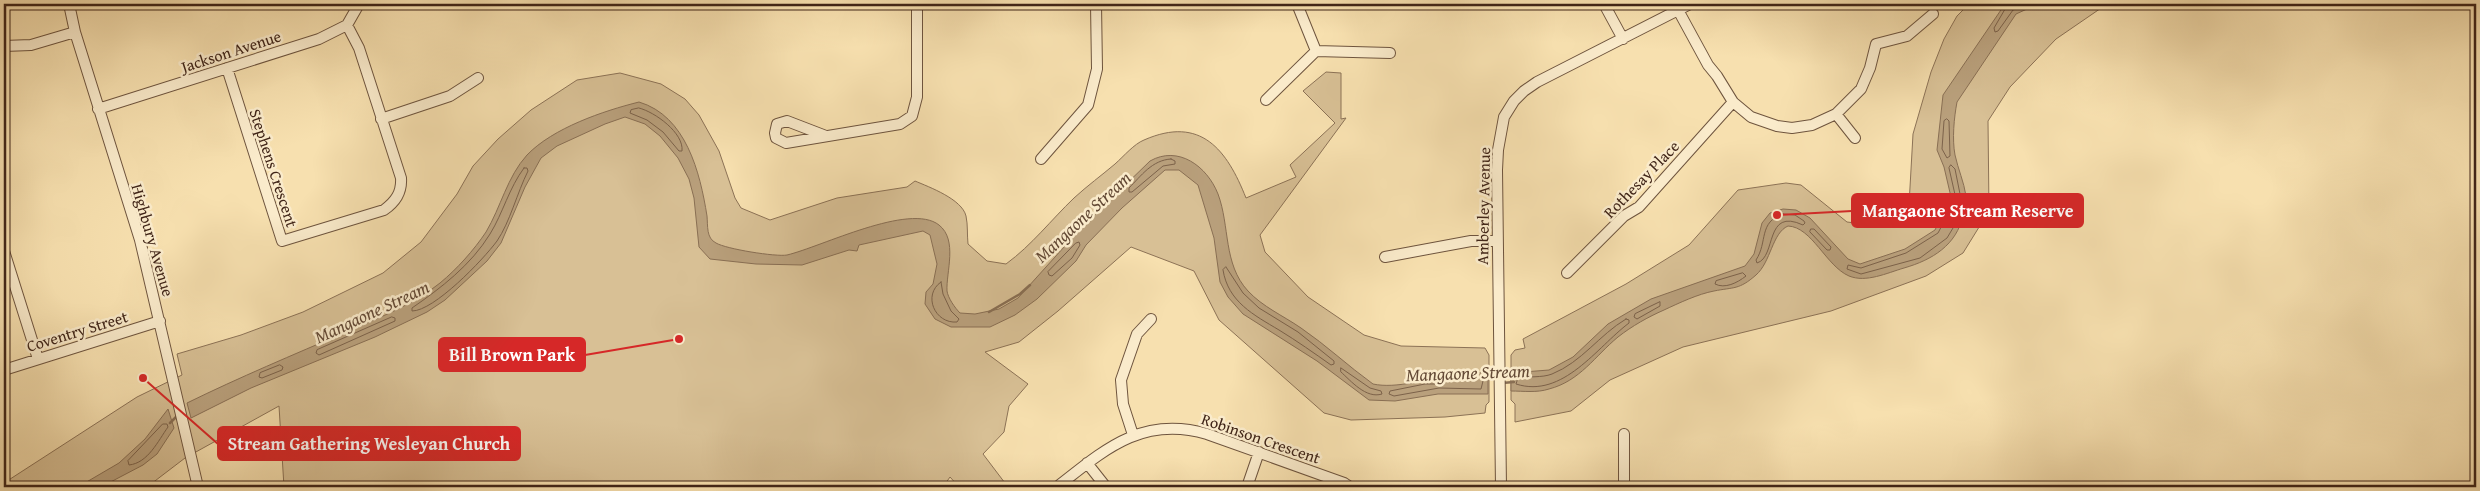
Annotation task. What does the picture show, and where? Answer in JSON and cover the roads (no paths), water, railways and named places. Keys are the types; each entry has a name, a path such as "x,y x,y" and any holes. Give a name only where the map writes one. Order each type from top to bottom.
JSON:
{"street":[{"name":"Highbury Avenue","path":"69,4 74,32 140,240 198,487"},
{"path":"347,25 359,4"},
{"path":"826,136 900,124 912,116 918,97 916,4"},
{"path":"1041,159 1088,105 1097,70 1096,4"},
{"path":"1297,4 1316,51"},
{"path":"1604,4 1623,39"},
{"name":"Amberley Avenue","path":"1501,487 1497,241 1498,150 1504,117 1514,101 1536,82 1690,4"},
{"path":"1678,10 1708,65 1733,102 1743,112 1759,121 1792,128 1812,125 1836,114 1861,89 1870,68 1876,44 1907,36 1933,14"},
{"name":"Jackson Avenue","path":"98,109 319,39 347,25"},
{"name":"Stephens Crescent","path":"227,68 282,241 384,210 396,200 401,186 401,178 359,48 347,25"},
{"path":"4,46 32,45 74,32"},
{"path":"1266,100 1316,51 1390,53"},
{"path":"381,119 450,96 478,78"},
{"name":"Rothesay Place","path":"1567,273 1624,216 1639,206 1733,102"},
{"path":"1836,114 1855,138"},
{"path":"1385,257 1471,241 1497,241"},
{"path":"4,251 38,359"},
{"path":"1133,435 1122,404 1121,380 1137,334 1151,319"},
{"name":"Coventry Street","path":"4,370 160,321"},
{"name":"Robinson Crescent","path":"1057,487 1114,444 1133,435 1152,429 1190,429 1259,452 1350,487"},
{"path":"1624,434 1624,487"},
{"path":"1246,487 1259,452"},
{"path":"1087,464 1106,487"}],"water":[{"path":"2005,4 2038,4 2016,14 1957,102 1954,149 1966,201 1960,226 1942,250 1914,265 1869,278 1856,278 1841,271 1804,233 1797,228 1788,226 1778,235 1761,269 1745,283 1736,287 1695,296 1646,319 1618,337 1578,374 1560,385 1540,391 1511,391 1511,373 1549,370 1573,357 1608,324 1651,299 1745,266 1754,254 1762,223 1770,213 1783,209 1796,210 1810,218 1848,259 1860,264 1905,249 1935,230 1951,197 1944,167 1937,150 1943,95"},
{"path":"639,102 655,109 668,120 688,148 700,182 709,235 716,243 751,252 787,255 887,222 926,219 939,225 945,231 948,239 950,256 947,291 952,303 960,313 975,314 999,309 1018,298 1083,226 1150,161 1171,155 1181,157 1199,167 1213,184 1222,206 1234,269 1248,291 1260,302 1294,323 1373,384 1402,384 1466,372 1488,373 1488,394 1438,394 1395,401 1369,400 1317,361 1243,314 1228,297 1220,282 1214,238 1198,185 1179,170 1165,170 1122,208 1086,245 1076,261 1037,299 1015,315 990,327 951,327 935,319 925,304 926,292 933,284 937,264 930,235 923,231 859,245 857,251 849,250 802,265 756,264 710,259 699,247 694,198 689,179 678,158 660,136 645,124 625,117 557,146 541,158 525,187 501,243 487,261 445,300 427,312 375,337 251,388 191,418 187,403 383,316 430,291 459,265 481,239 514,173 527,155 538,145 579,122 610,110"},
{"path":"168,409 174,428 157,454 143,465 101,487 78,487 119,463 145,439"}],"waterway":[{"name":"Mangaone Stream","path":"989,312 1020,294 1030,285"},
{"name":"Mangaone Stream","path":"1502,383 1514,382"},
{"name":"Mangaone Stream","path":"170,423 178,415"}],"place":[{"name":"Mangaone Stream Reserve","path":"1777,215"},
{"name":"Bill Brown Park","path":"679,339"},
{"name":"Stream Gathering Wesleyan Church","path":"143,378"}]}
